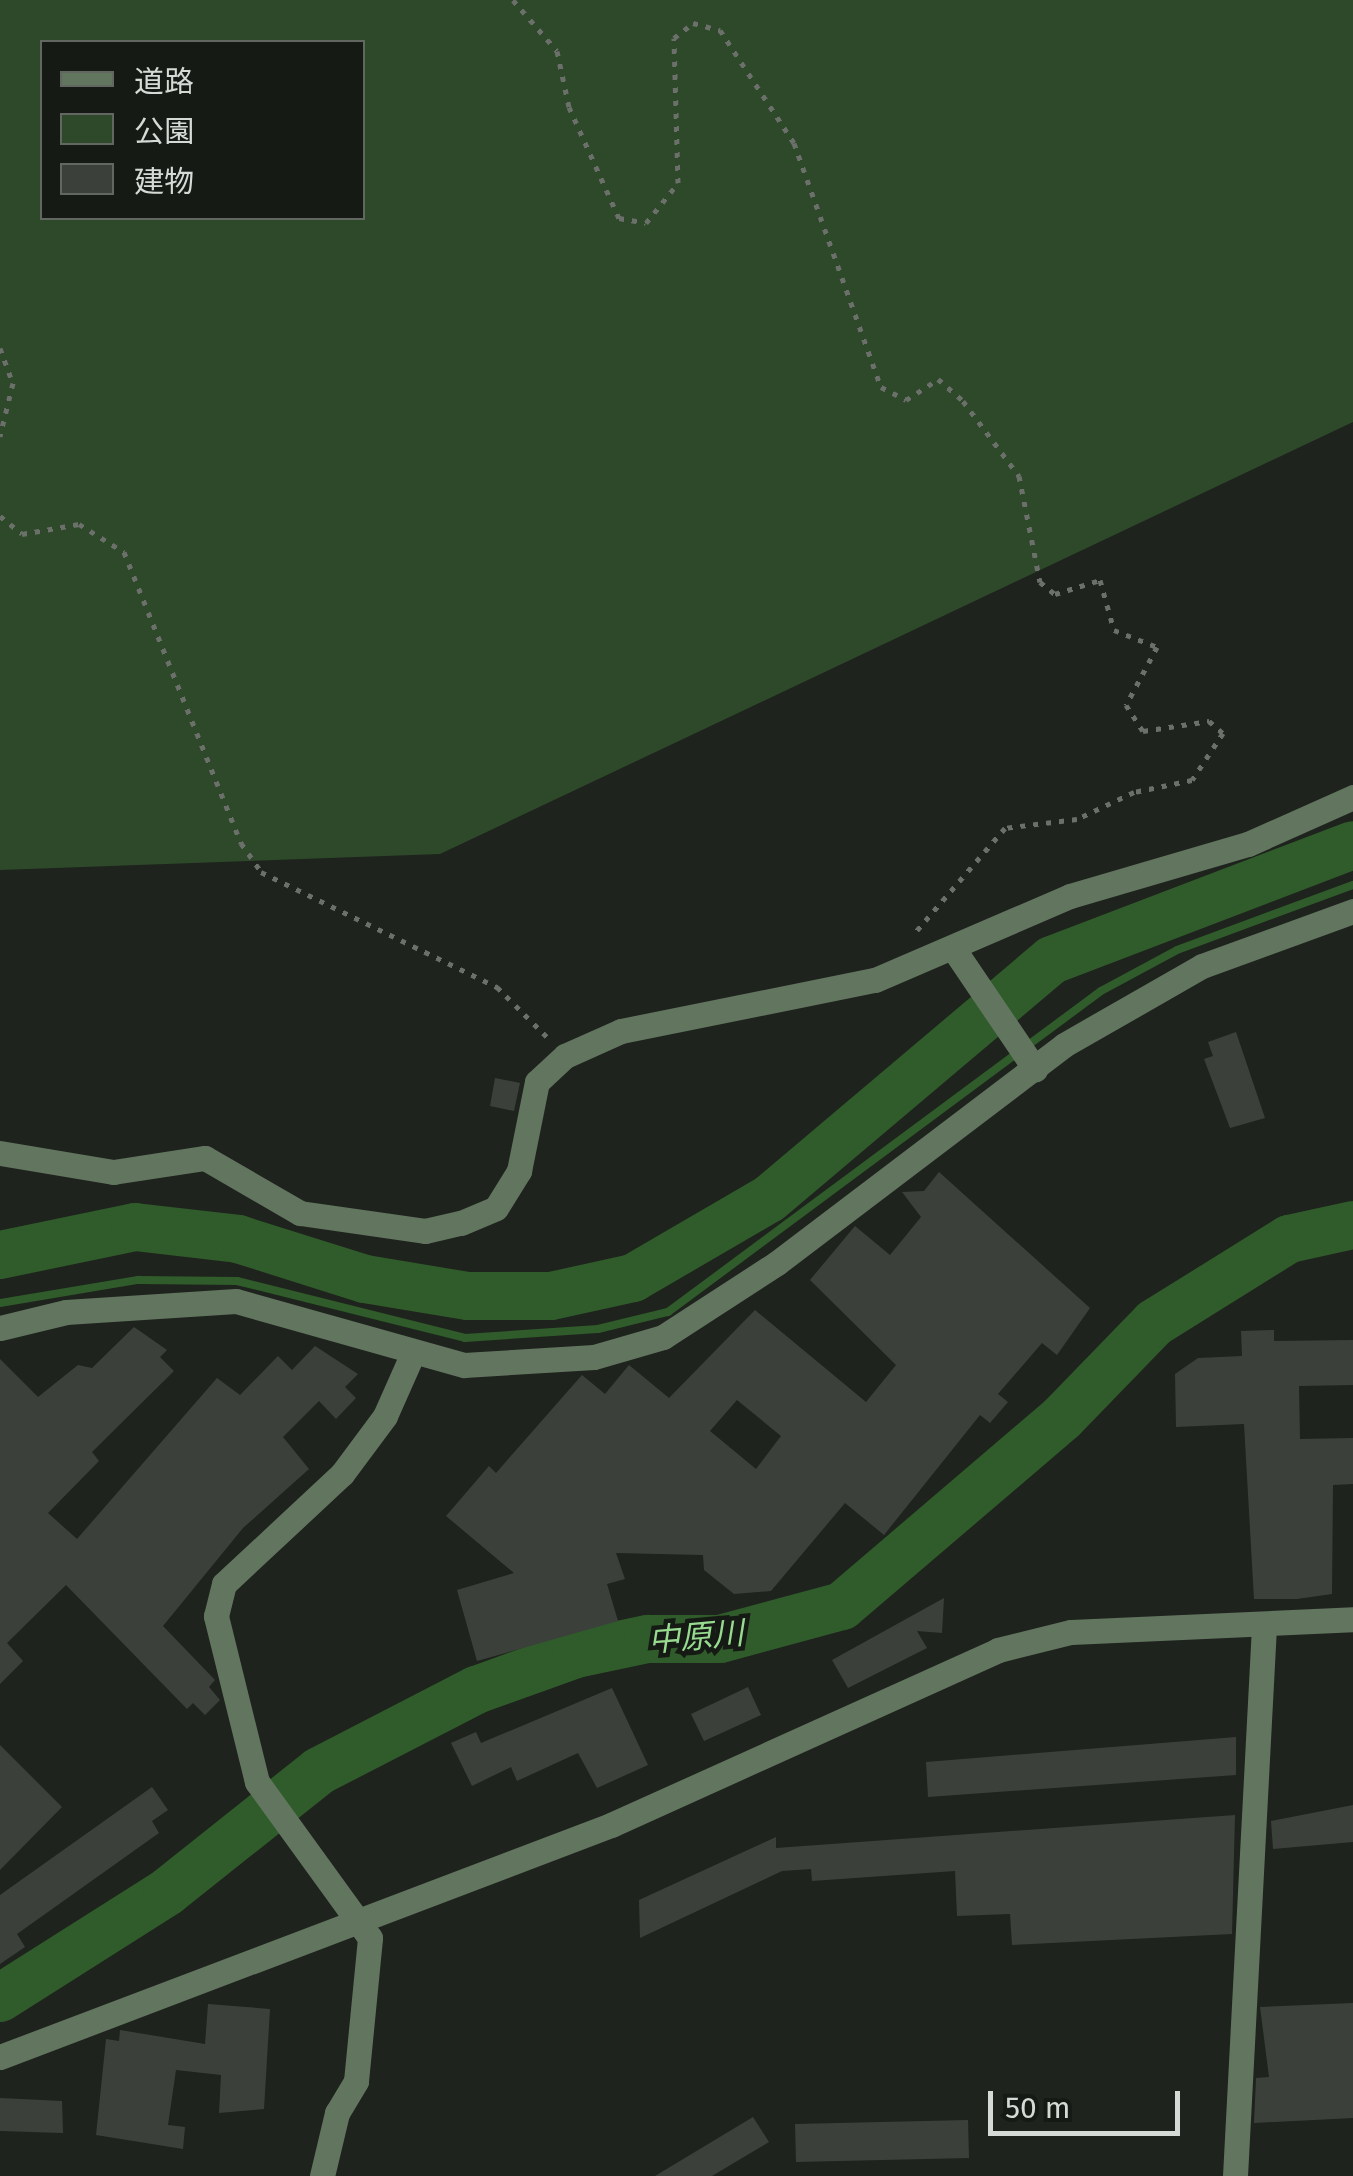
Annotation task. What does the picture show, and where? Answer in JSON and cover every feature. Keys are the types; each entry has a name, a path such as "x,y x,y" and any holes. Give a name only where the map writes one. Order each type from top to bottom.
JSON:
{"street":[{"path":"0,1153 113,1172 205,1158 300,1212 425,1231 496,1208 519,1171 537,1082 565,1056 621,1030 875,980 958,955 1070,896 1248,844 1353,797"},
{"path":"0,1328 66,1312 236,1302 412,1354 528,1364 662,1336 748,1284 1031,1064 1202,966 1353,910"},
{"path":"958,955 1031,1064"},
{"path":"322,2176 363,2045 370,1938 360,1918 257,1782 224,1664 216,1616 224,1584 342,1474 385,1416 412,1354"},
{"path":"0,2057 611,1824 998,1650 1072,1632 1264,1627 1353,1620"},
{"path":"1235,2176 1264,1627"}],"path":[{"path":"513,0 557,51 569,107 619,218 646,223 678,182 674,38 692,23 720,30 794,144 881,387 906,400 938,378 963,400 1018,476 1040,582 1055,594 1100,580 1114,630 1157,647 1126,705 1143,731 1209,721 1223,733 1192,780 1134,792 1076,819 1005,828 875,980"},
{"path":"0,348 12,382 0,436"},
{"path":"0,516 22,534 79,524 124,552 241,843 261,872 496,987 565,1056"}],"green space":[{"path":"0,0 1353,0 1353,422 440,854 0,870"}],"building":[{"path":"1236,1032 1265,1118 1230,1128 1204,1059 1213,1056 1208,1042"},
{"path":"495,1078 520,1083 514,1111 490,1106"},
{"path":"939,1172 1090,1308 1057,1355 1042,1343 998,1394 1008,1402 990,1423 980,1415 884,1535 845,1503 771,1591 734,1594 704,1570 703,1555 616,1553 625,1579 607,1584 618,1621 477,1661 457,1590 514,1573 446,1516 489,1466 496,1473 582,1375 605,1394 629,1365 669,1398 755,1310 866,1402 896,1365 810,1280 855,1226 890,1255 921,1217 902,1192 924,1191","holes":["737,1400 781,1436 756,1469 710,1431"]},
{"path":"134,1327 167,1350 160,1357 174,1371 92,1452 99,1461 48,1513 77,1539 217,1378 240,1395 278,1356 292,1370 315,1346 358,1374 345,1387 356,1398 336,1419 319,1401 283,1437 309,1469 243,1528 163,1626 215,1680 209,1687 220,1700 205,1715 193,1703 187,1709 66,1585 7,1643 23,1661 0,1684 0,1359 38,1397 78,1365 92,1368"},
{"path":"1274,1330 1274,1341 1353,1340 1353,1385 1299,1386 1300,1439 1353,1438 1353,1484 1333,1485 1332,1594 1254,1599 1244,1424 1176,1427 1175,1374 1198,1358 1242,1356 1241,1331"},
{"path":"944,1598 942,1633 917,1631 927,1648 848,1688 832,1660"},
{"path":"748,1687 761,1715 704,1741 691,1714"},
{"path":"612,1688 648,1765 597,1788 578,1753 517,1781 511,1767 472,1786 451,1743 476,1732 481,1743"},
{"path":"1236,1737 1236,1775 928,1797 926,1762"},
{"path":"0,1745 62,1807 0,1870"},
{"path":"152,1787 168,1810 152,1821 159,1833 17,1934 25,1947 0,1964 0,1895"},
{"path":"1353,1805 1353,1842 1273,1849 1271,1821"},
{"path":"1235,1815 1232,1934 1012,1945 1010,1914 957,1916 955,1871 812,1881 811,1869 782,1871 640,1938 639,1900 776,1837 776,1848"},
{"path":"1353,2003 1353,2118 1254,2123 1256,2078 1269,2077 1260,2007"},
{"path":"208,2004 270,2009 264,2109 219,2113 221,2075 176,2070 168,2125 185,2127 183,2149 96,2135 106,2039 119,2041 120,2030 205,2044"},
{"path":"0,2098 62,2101 63,2133 0,2131"},
{"path":"753,2117 769,2142 712,2176 655,2176"},
{"path":"968,2120 969,2158 796,2162 795,2124"}],"waterway":[{"path":"0,1255 135,1227 238,1239 365,1279 468,1296 551,1296 633,1278 769,1199 1052,960 1353,845"},
{"path":"0,1303 138,1280 237,1281 465,1338 598,1329 668,1312 1101,991 1177,950 1353,885"},
{"name":"中原川","path":"0,1998 167,1892 319,1771 476,1690 576,1654 648,1639 720,1639 842,1606 1062,1418 1154,1323 1289,1239 1353,1225"}]}
